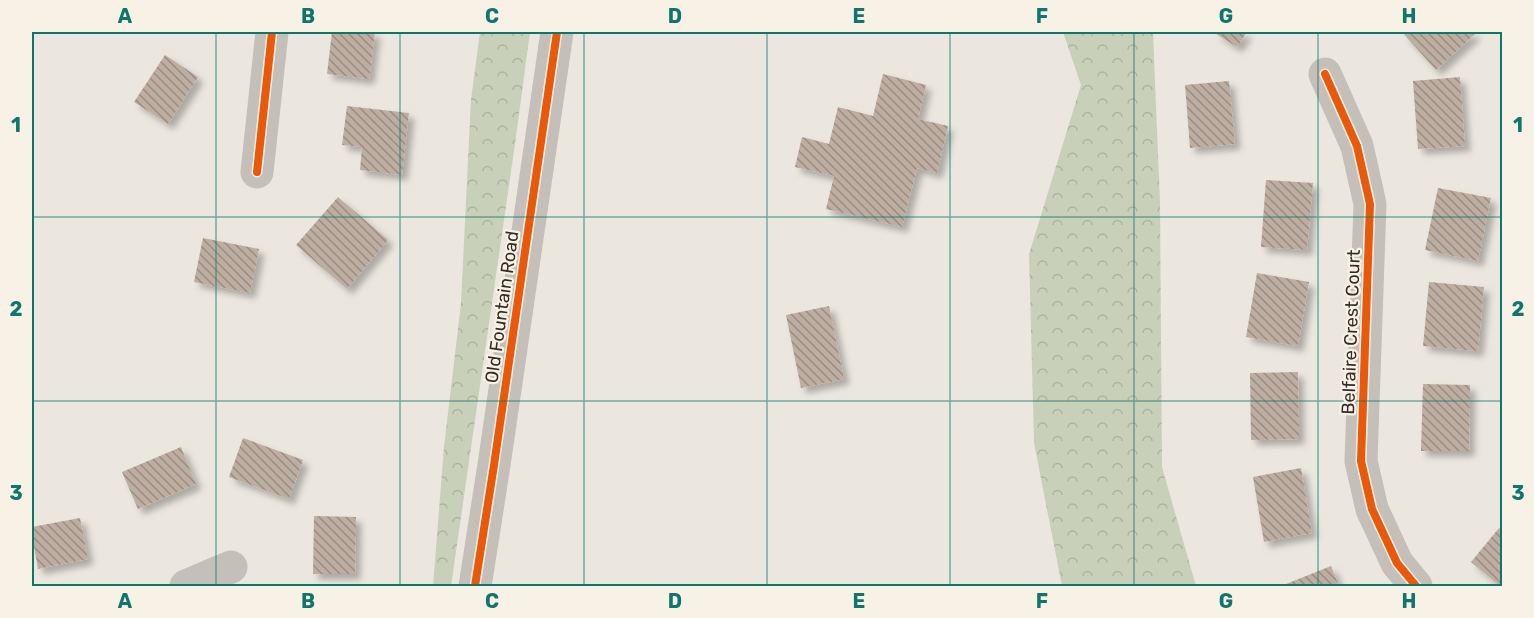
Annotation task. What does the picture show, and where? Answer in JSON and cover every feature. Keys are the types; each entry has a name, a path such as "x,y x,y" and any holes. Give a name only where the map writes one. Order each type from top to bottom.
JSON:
{"street":[{"path":"257,172 272,32"},
{"name":"Old Fountain Road","path":"475,586 495,465 556,32"},
{"name":"Belfaire Crest Court","path":"1325,74 1357,146 1370,204 1361,461 1372,509 1397,563 1416,586"},
{"path":"186,586 231,567"}],"green space":[{"path":"480,32 530,32 451,586 433,586 444,447 461,303 471,99"},
{"path":"1063,32 1153,32 1160,202 1162,467 1196,586 1062,586 1034,443 1029,254 1081,85"}],"building":[{"path":"332,32 375,32 369,79 327,74"},
{"path":"1213,32 1247,32 1237,47"},
{"path":"1402,32 1473,32 1475,34 1436,70"},
{"path":"165,55 198,77 168,124 134,102"},
{"path":"883,74 926,85 918,119 948,126 937,173 917,168 902,227 826,209 834,176 795,167 802,137 829,144 838,107 873,116"},
{"path":"1460,77 1465,146 1418,149 1413,81"},
{"path":"1229,81 1235,144 1190,148 1185,85"},
{"path":"347,106 409,113 402,175 360,170 362,147 342,145"},
{"path":"1266,180 1313,183 1307,250 1261,247"},
{"path":"1438,188 1491,198 1478,261 1425,250"},
{"path":"338,197 388,240 347,289 296,245"},
{"path":"203,238 259,249 250,293 194,282"},
{"path":"1257,273 1309,282 1298,346 1246,337"},
{"path":"1429,282 1484,287 1478,351 1423,346"},
{"path":"829,306 844,379 801,388 786,315"},
{"path":"1298,372 1299,439 1251,440 1250,373"},
{"path":"1423,384 1470,385 1469,451 1421,451"},
{"path":"243,438 303,460 289,499 229,477"},
{"path":"181,447 196,484 138,509 122,472"},
{"path":"1301,468 1312,533 1264,542 1253,477"},
{"path":"314,516 356,517 355,574 313,574"},
{"path":"80,518 88,559 38,569 32,527"},
{"path":"1499,528 1502,531 1502,586 1471,562"},
{"path":"1331,566 1339,586 1287,586 1286,584"}],"cycle path":[{"path":"257,172 272,32"},
{"path":"475,586 557,32"},
{"path":"1325,74 1357,146 1370,204 1361,461 1372,509 1397,563 1416,586"}]}
